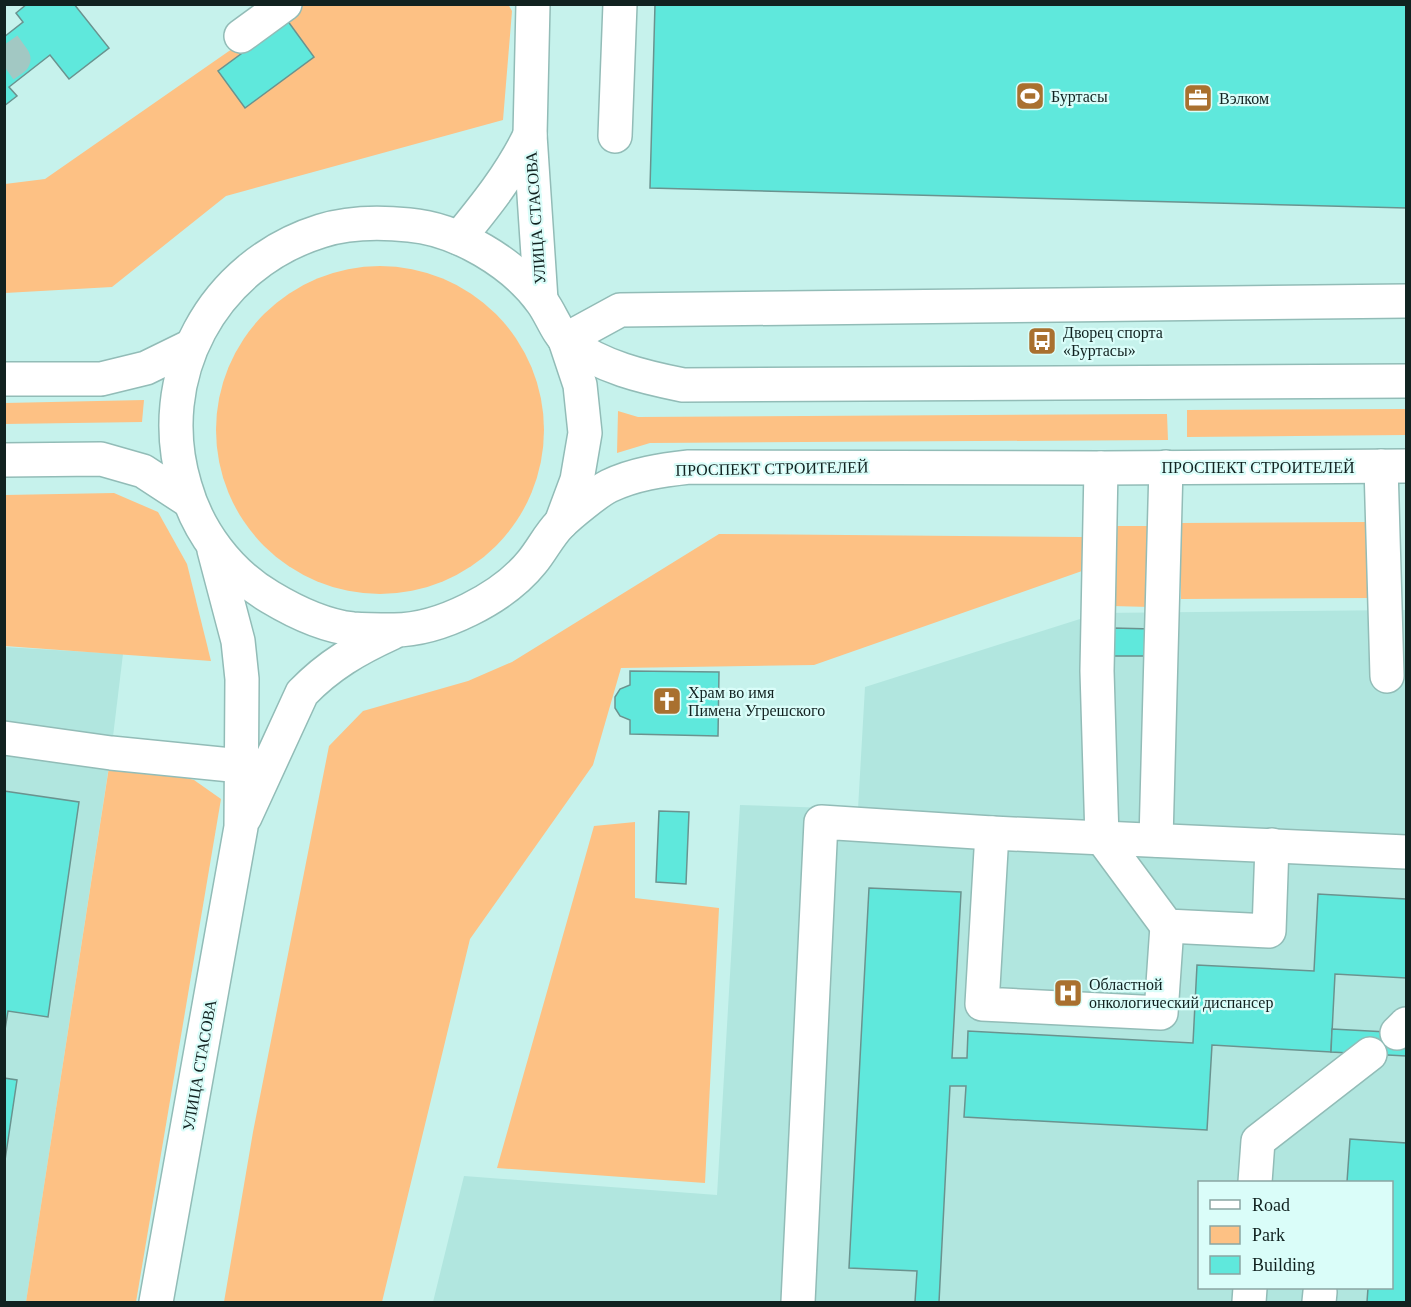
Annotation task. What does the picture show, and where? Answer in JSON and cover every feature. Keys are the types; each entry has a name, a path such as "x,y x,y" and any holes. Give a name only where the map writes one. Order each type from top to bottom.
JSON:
{"main road":[{"path":"241,36 285,4"},
{"name":"УЛИЦА СТАСОВА","path":"533,4 530,135 541,300"},
{"path":"615,136 620,4"},
{"name":"УЛИЦА СТАСОВА","path":"459,238 506,179 530,135"},
{"path":"4,379 101,379 146,368 191,346 211,310 242,275 279,248 322,230 368,222 415,225 459,238 490,254 517,275 541,300 566,340 580,385 585,433 578,480 560,524"},
{"path":"566,340 620,310 1407,301"},
{"path":"566,340 598,359 635,375 683,385 1407,381"},
{"name":"ПРОСПЕКТ СТРОИТЕЛЕЙ","path":"191,346 178,388 174,426 178,464 189,501 199,524 213,545 250,585 297,614 350,629 400,630 448,619 493,597 531,564 560,524 607,487 649,472 689,467 1394,466"},
{"path":"4,459 101,459 143,471 189,501"},
{"path":"1393,659 1394,466"},
{"path":"1156,840 1167,467"},
{"path":"992,833 982,1004 1161,1013 1167,926 1102,838 1097,670 1101,468"},
{"name":"УЛИЦА СТАСОВА","path":"156,1302 241,827 242,679 238,641 213,545"},
{"name":"УЛИЦА СТАСОВА","path":"241,827 302,693 323,673 357,649 400,630"},
{"path":"4,738 111,753 241,766"},
{"path":"798,1302 821,822 992,833 1407,852"},
{"path":"1167,926 1269,931 1272,845"},
{"path":"1255,1181 1258,1140 1370,1054"}],"shaded area":[{"name":"Областной онкологический диспансер","path":"1406,610 1406,1302 433,1302 464,1176 717,1195 740,805 858,809 865,687 1099,613"},
{"path":"4,647 123,654 111,753 26,1302 4,1302"}],"green space":[{"path":"508,4 512,11 503,120 226,196 112,287 5,293 5,184 45,179 295,5"},
{"path":"380,266 412,269 443,279 471,294 496,314 516,339 531,367 541,398 544,430 541,462 531,493 516,521 496,546 471,566 443,581 412,591 380,594 348,591 317,581 289,566 264,546 244,521 229,493 219,462 216,430 219,398 229,367 244,339 264,314 289,294 317,279 348,269"},
{"path":"144,400 142,422 5,424 5,403"},
{"path":"1406,409 1406,435 1187,437 1187,410"},
{"path":"618,411 638,417 1167,414 1168,440 650,443 617,453"},
{"path":"114,493 158,512 187,564 211,661 5,646 5,495"},
{"path":"1372,522 1372,598 1181,599 1180,523"},
{"path":"1113,526 1150,526 1150,607 1112,606"},
{"path":"719,534 1082,537 1082,571 814,665 621,668 593,765 470,939 382,1302 224,1302 253,1132 329,746 363,711 468,681 512,662"},
{"path":"109,767 143,767 194,780 221,799 136,1302 26,1302"},
{"path":"635,822 635,898 719,908 705,1183 497,1168 594,826"}],"building":[{"path":"27,4 74,4 109,48 69,79 50,55 9,87 17,96 4,106 4,37 23,22 16,13"},
{"name":"Буртасы","path":"655,4 1406,4 1406,208 650,188"},
{"path":"287,20 314,57 245,108 218,71"},
{"path":"1113,628 1152,629 1152,656 1113,656"},
{"name":"Храм во имя Пимена Угрешского","path":"630,671 719,672 718,736 630,734 630,720 620,716 615,708 615,697 620,689 630,685"},
{"path":"4,791 79,802 48,1017 8,1011 4,1036"},
{"path":"659,811 689,812 686,884 656,882"},
{"path":"869,888 961,892 952,1058 967,1058 968,1031 1193,1043 1197,965 1314,971 1318,894 1406,899 1406,978 1335,974 1331,1052 1212,1045 1207,1130 964,1117 966,1086 950,1086 939,1302 915,1302 917,1271 849,1268"},
{"path":"1332,1029 1406,1033 1406,1056 1331,1052"},
{"path":"4,1078 17,1080 4,1167"},
{"path":"1350,1139 1406,1143 1406,1302 1367,1302 1368,1289 1393,1289 1393,1181 1347,1181"}],"tunnel":[{"path":"4,45 14,59 4,66"}],"place":[{"name":"Буртасы","path":"1030,96"},
{"name":"Вэлком","path":"1198,98"},
{"name":"Дворец спорта «Буртасы»","path":"1042,341"},
{"name":"Храм во имя Пимена Угрешского","path":"667,701"},
{"name":"Областной онкологический диспансер","path":"1068,993"}]}
